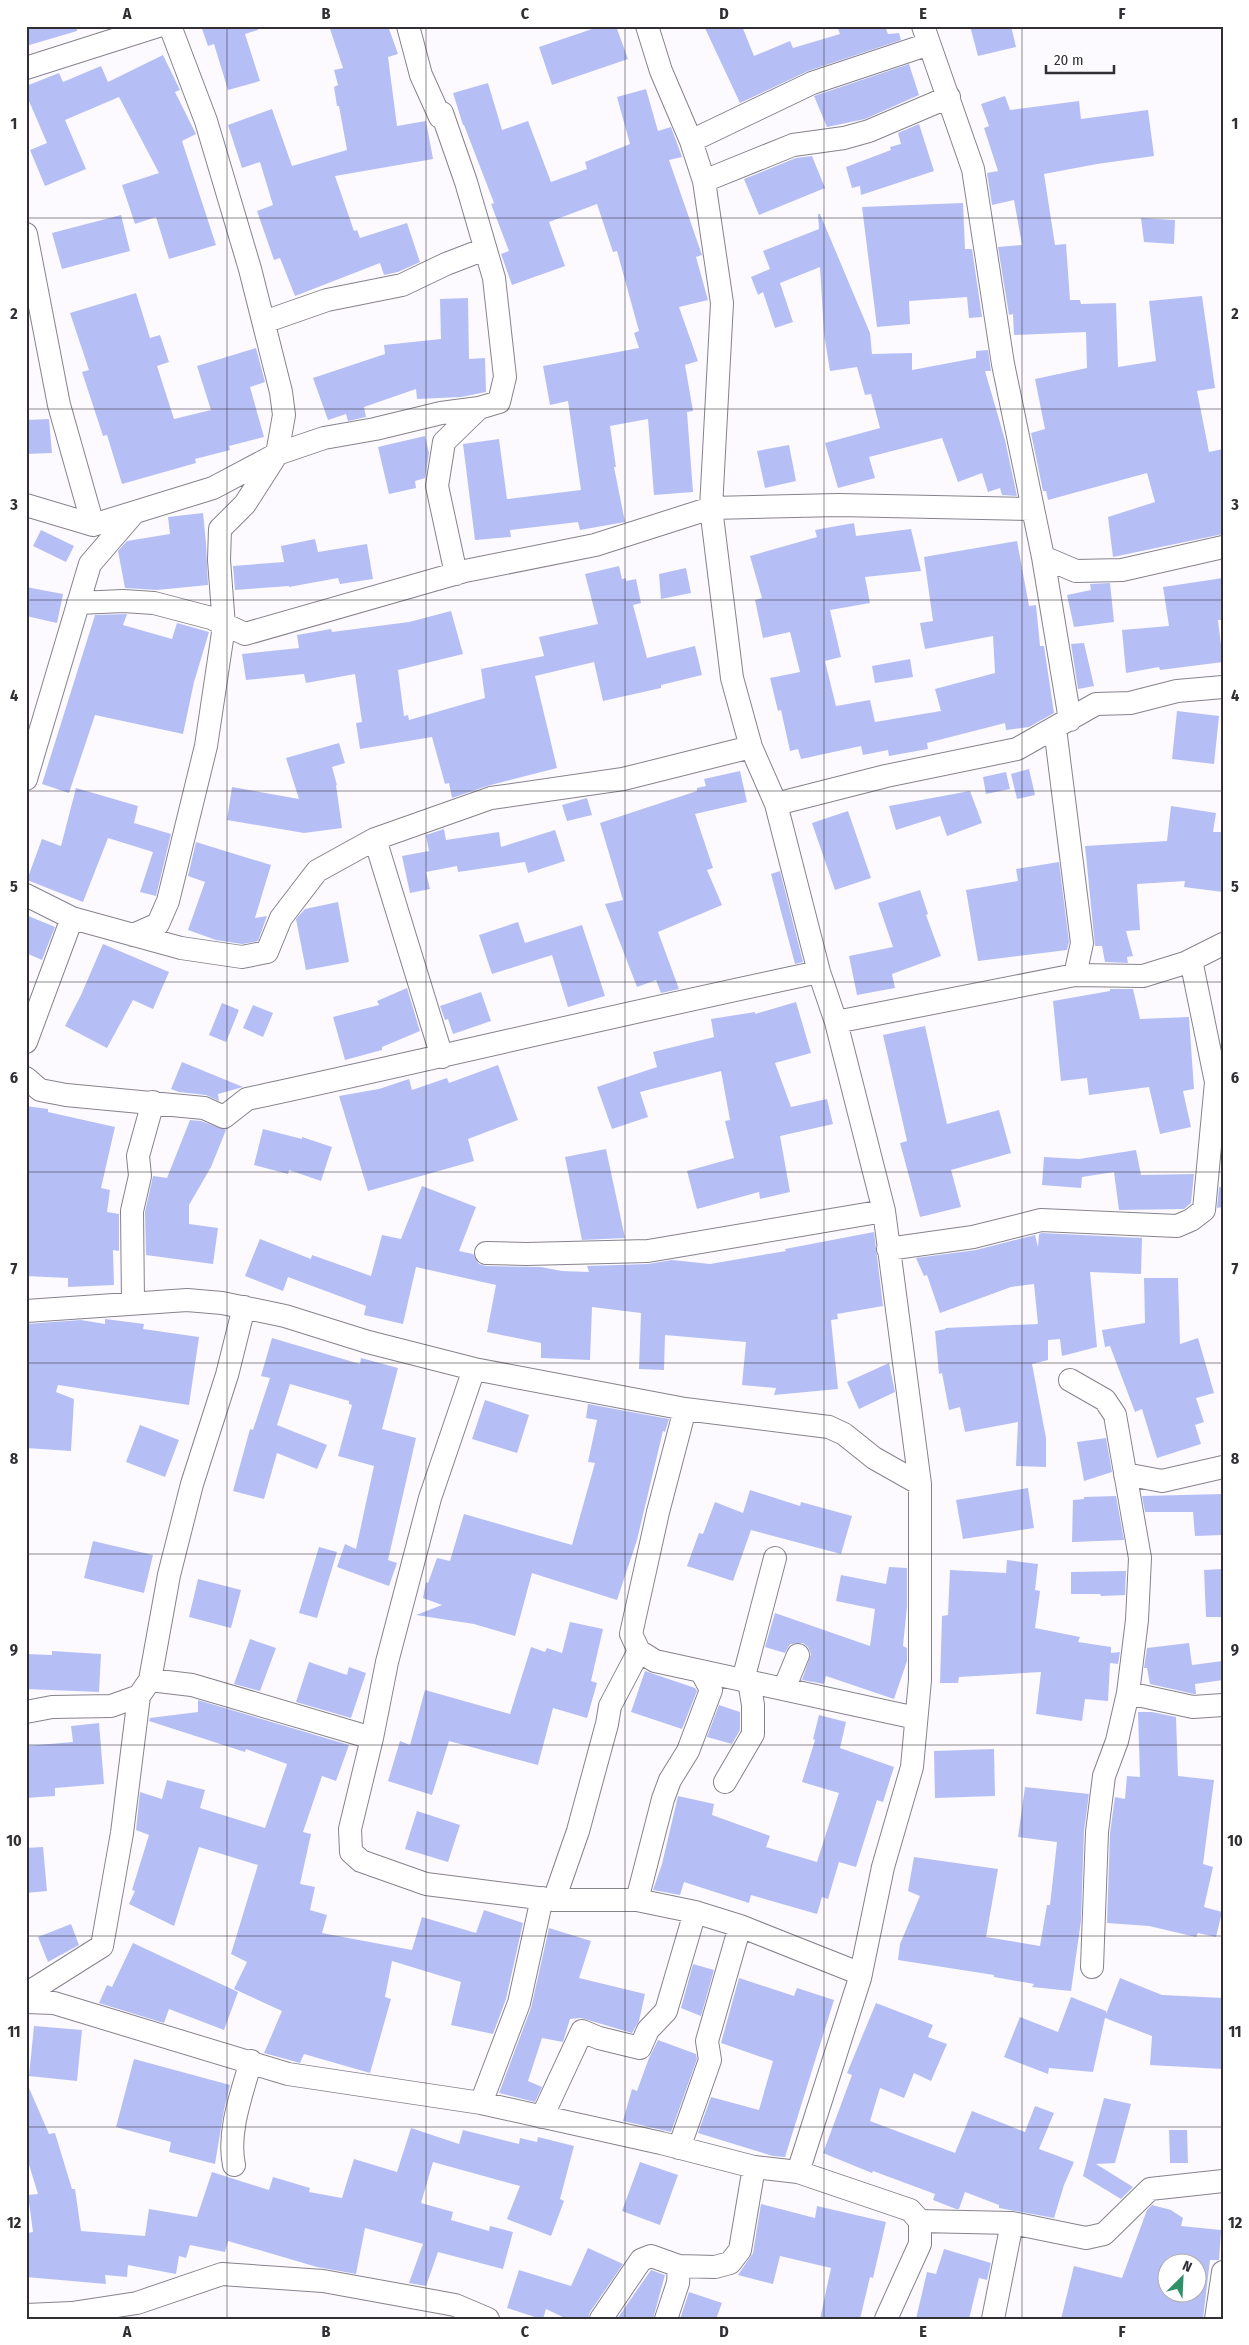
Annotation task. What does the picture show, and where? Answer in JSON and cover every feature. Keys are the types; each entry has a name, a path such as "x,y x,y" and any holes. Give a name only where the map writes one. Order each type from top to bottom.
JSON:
{"street":[{"path":"26,68 158,26"},
{"path":"133,935 158,924 168,901 206,746 224,626 219,560 220,529 245,504 277,454 284,415 281,392 264,322 206,121 170,26"},
{"path":"26,505 93,525 213,488 277,454 324,438 375,429 441,413 479,408 499,402 505,377 494,278 466,182 442,114 440,117 421,75 408,26"},
{"path":"648,26 661,71 691,141 704,180 722,303 712,508 732,678 751,747 776,804 819,972 836,1022 884,1211 920,1484 920,1680 912,1767 883,1867 860,1974 798,2172"},
{"path":"691,141 812,83 926,35 973,170 1003,364 1043,557 1062,724 1082,943 1075,975"},
{"path":"704,180 793,145 844,138 870,131 949,97"},
{"path":"26,234 32,293 58,405 93,525"},
{"path":"264,322 327,300 402,286 446,264 485,249"},
{"path":"456,574 437,486 444,442 479,408"},
{"path":"78,603 122,601 154,603 211,618 224,626 246,634 456,574 595,545 712,508 838,506 1033,509"},
{"path":"26,779 90,564 133,514"},
{"path":"1043,557 1076,571 1122,570 1223,547"},
{"path":"776,804 886,776 1017,749 1096,704 1130,703 1178,691 1223,688"},
{"path":"26,895 72,918 181,948 242,957 267,952 281,918 317,871 375,839 491,798 623,778 751,747"},
{"path":"375,839 442,1057"},
{"path":"26,1042 72,918"},
{"path":"836,1022 1075,975 1143,976 1191,960 1223,944"},
{"path":"888,1249 973,1237 1041,1220 1177,1226 1191,1220 1204,1210 1216,1082 1191,960"},
{"path":"26,1078 40,1090 66,1095 204,1108 224,1117 247,1099 442,1057 612,1016 819,972"},
{"path":"133,1302 132,1211 140,1176 138,1156 153,1102"},
{"path":"486,1253 648,1251 884,1211"},
{"path":"26,1311 133,1302 187,1300 222,1303 285,1316 368,1342 474,1369 685,1409 829,1427 844,1434 874,1458 920,1484"},
{"path":"26,1994 102,1946 145,1688 169,1575 192,1484 227,1375 244,1308"},
{"path":"474,1369 430,1498 387,1662 372,1738 350,1829 351,1852 361,1861 426,1884 548,1899 637,1900 695,1912 740,1926 860,1974"},
{"path":"1070,1380 1105,1400 1115,1415 1140,1558 1137,1620 1128,1693 1117,1742 1104,1776 1097,1832 1092,1967"},
{"path":"685,1409 658,1512 631,1634 639,1651 655,1661 916,1718"},
{"path":"1125,1474 1162,1481 1223,1467"},
{"path":"725,1782 754,1734 753,1705 746,1681 775,1558"},
{"path":"481,2103 519,2003 548,1899 578,1831 608,1724 610,1706 639,1651"},
{"path":"784,1689 798,1655"},
{"path":"637,1900 663,1799 670,1780 688,1752 710,1690 701,1671"},
{"path":"26,1712 52,1707 111,1706 145,1688 192,1685 372,1738"},
{"path":"1128,1693 1193,1707 1223,1705"},
{"path":"542,2117 582,2031 640,2048 648,2030 666,2011 695,1912"},
{"path":"679,2148 710,2060 707,2041 740,1926"},
{"path":"26,2002 54,2003 251,2061 288,2074 481,2103 754,2167 798,2172 910,2210 920,2221 920,2244 886,2319"},
{"path":"234,2165 231,2151 238,2107 251,2061"},
{"path":"601,2319 641,2260 651,2256 679,2266 715,2267 730,2263 740,2250 754,2167"},
{"path":"920,2221 1012,2223 1086,2238 1104,2234 1150,2189 1220,2178"},
{"path":"993,2319 1012,2223"},
{"path":"666,2319 678,2283 679,2266"},
{"path":"1216,2319 1223,2272"},
{"path":"26,2315 72,2313 136,2302 222,2274 323,2281 456,2306 488,2319"}],"building":[{"path":"26,26 77,26 77,31 26,46"},
{"path":"201,26 257,26 258,30 245,34 260,81 228,90 214,44 208,46"},
{"path":"329,26 388,26 398,54 388,57 397,126 426,121 433,159 335,176 354,231 357,230 360,238 407,223 420,262 398,272 384,275 380,263 295,296 280,258 274,260 257,211 273,205 260,162 242,168 228,125 272,109 292,166 347,150 334,87 338,85 334,70 343,68"},
{"path":"601,26 616,26 628,59 552,85 539,47"},
{"path":"704,26 742,26 754,56 790,41 793,48 840,34 837,26 885,26 888,34 899,33 901,40 808,71 740,103"},
{"path":"970,26 1011,26 1016,47 978,56"},
{"path":"163,55 180,90 175,92 196,134 182,141 216,245 169,259 156,217 135,224 122,185 159,173 119,97 65,120 86,169 45,186 30,150 47,143 26,94 26,86 59,73 63,82 101,66 108,82"},
{"path":"909,64 919,95 865,119 827,127 814,96"},
{"path":"488,83 502,130 528,121 551,182 587,169 585,162 630,144 617,97 646,89 658,131 671,127 682,157 669,160 702,255 696,257 708,300 679,307 698,361 685,365 693,411 687,412 693,492 654,495 648,419 610,426 616,467 614,467 625,522 580,530 578,522 510,530 511,537 475,540 463,444 499,439 507,499 581,490 568,401 550,405 543,366 639,348 634,333 639,331 617,251 613,252 597,204 549,222 565,266 512,285 501,254 509,251 491,204 494,203 463,125 453,93"},
{"path":"1005,96 1010,110 1079,101 1081,119 1148,110 1154,156 1044,174 1055,245 1066,244 1070,300 1080,300 1081,304 1116,303 1118,367 1156,361 1149,301 1202,296 1215,388 1197,391 1209,452 1223,449 1223,534 1113,557 1108,517 1155,502 1147,473 1048,500 1046,491 1043,491 1031,433 1045,429 1035,379 1087,368 1086,332 1014,335 1013,314 1009,315 998,247 1022,245 1014,200 992,205 987,173 998,171 984,128 989,126 981,104"},
{"path":"919,124 934,171 861,195 860,186 852,188 846,167 891,150 890,147 901,144 898,133"},
{"path":"812,156 825,188 759,215 744,179 796,158"},
{"path":"963,203 965,249 972,249 982,317 969,318 967,297 909,301 910,324 877,327 862,207"},
{"path":"818,214 820,214 870,333 872,354 912,353 912,370 976,358 976,351 988,350 991,371 985,371 1005,440 1017,496 1002,495 1000,488 988,492 982,473 958,482 942,438 869,457 875,478 838,488 825,443 880,428 871,394 865,395 857,367 830,371 824,334 820,267 780,283 793,322 775,328 763,292 758,295 751,277 770,269 763,251 819,229"},
{"path":"121,215 130,251 62,269 52,233"},
{"path":"1141,218 1175,220 1174,244 1144,242"},
{"path":"136,293 150,338 160,335 169,362 157,366 174,419 211,410 197,366 256,348 265,382 250,387 264,437 229,446 230,450 195,459 196,463 122,484 107,435 103,436 82,372 89,370 70,313"},
{"path":"468,298 469,359 485,358 486,392 461,397 417,399 416,389 364,407 366,417 348,421 346,414 328,420 313,378 385,354 384,345 441,339 440,299"},
{"path":"49,419 52,453 26,454 26,420"},
{"path":"425,436 429,453 425,478 415,481 416,488 389,494 378,447"},
{"path":"789,445 796,481 765,488 757,451"},
{"path":"203,513 208,585 157,590 125,588 118,551 127,541 170,534 168,517"},
{"path":"854,523 856,536 911,529 921,571 865,577 870,603 830,610 841,657 825,661 836,706 870,700 875,722 941,711 935,689 995,673 993,636 925,649 920,623 933,621 924,557 1017,541 1029,606 1036,605 1040,646 1044,646 1054,713 1029,727 1006,730 1005,723 927,743 928,749 889,756 888,750 863,755 861,746 801,759 798,749 790,751 781,710 778,711 770,678 800,672 790,632 763,638 755,600 762,598 750,556 817,537 815,530"},
{"path":"41,530 74,546 66,562 33,546"},
{"path":"315,539 318,552 367,544 373,579 340,584 338,578 289,587 235,590 233,566 284,562 281,546"},
{"path":"619,566 622,579 626,578 626,581 636,579 641,603 633,605 647,658 695,646 702,675 661,685 661,688 603,701 594,662 535,676 557,768 487,786 452,798 449,783 445,784 432,737 360,749 356,723 362,722 355,674 306,683 304,674 246,680 242,654 299,648 297,635 331,629 332,632 409,622 451,611 463,654 398,670 404,716 408,715 409,720 485,698 481,669 544,656 539,637 598,624 585,574"},
{"path":"686,568 691,593 661,599 659,574"},
{"path":"1223,578 1223,620 1218,620 1223,662 1160,670 1159,667 1126,673 1122,630 1169,626 1163,587"},
{"path":"1110,583 1114,622 1074,627 1067,595 1091,590 1090,584"},
{"path":"26,587 63,594 57,623 26,616"},
{"path":"127,614 123,625 172,639 177,623 209,632 194,682 183,734 95,715 69,793 42,784 95,615"},
{"path":"1084,643 1094,686 1078,689 1071,644"},
{"path":"910,659 913,677 875,683 872,666"},
{"path":"1177,711 1219,716 1214,764 1172,759"},
{"path":"339,743 345,763 332,767 337,785 342,828 304,833 227,820 232,787 299,799 286,758"},
{"path":"1029,769 1035,795 1017,799 1011,774"},
{"path":"740,771 747,802 695,814 713,868 707,870 722,905 658,932 679,989 661,993 656,980 637,987 605,904 623,900 600,823 697,791 697,788 706,786 704,779"},
{"path":"1006,772 1010,789 986,794 983,777"},
{"path":"76,788 138,806 134,823 171,834 156,896 140,892 153,852 108,838 83,902 27,880 42,839 61,846"},
{"path":"970,791 982,823 947,836 940,816 896,830 889,806"},
{"path":"587,798 592,815 567,821 562,805"},
{"path":"1171,806 1216,813 1213,832 1223,832 1223,892 1184,887 1185,881 1137,884 1140,930 1126,931 1133,956 1127,957 1128,963 1105,962 1102,946 1095,946 1085,846 1167,841"},
{"path":"848,811 871,878 835,890 812,823"},
{"path":"444,829 446,840 499,832 501,847 555,830 565,861 528,873 525,862 458,872 457,866 426,872 430,889 410,893 402,856 429,851 426,835"},
{"path":"196,842 271,865 255,918 267,916 258,941 242,944 216,940 188,930 205,882 188,876"},
{"path":"1059,862 1069,942 1067,950 978,961 966,890 1018,881 1016,869"},
{"path":"780,871 803,962 795,964 771,874"},
{"path":"920,890 928,914 926,915 941,956 892,974 895,988 857,995 849,956 893,947 878,903"},
{"path":"338,902 349,962 306,970 296,919 305,909"},
{"path":"26,915 55,927 42,960 26,953"},
{"path":"518,922 525,943 582,925 605,996 568,1007 552,955 492,974 479,935"},
{"path":"103,944 169,972 153,1009 133,1000 107,1048 65,1026"},
{"path":"407,988 420,1031 382,1047 382,1050 345,1060 333,1017 379,1005 377,1001"},
{"path":"1110,989 1133,989 1140,1019 1189,1017 1194,1089 1183,1091 1191,1127 1160,1134 1149,1087 1089,1095 1087,1078 1061,1081 1053,1001 1110,991"},
{"path":"481,992 491,1021 453,1034 448,1019 445,1020 440,1006"},
{"path":"796,1002 811,1053 775,1063 791,1107 827,1099 833,1124 780,1136 790,1192 760,1199 759,1192 697,1209 687,1171 734,1158 725,1121 730,1120 721,1071 640,1092 648,1117 612,1129 597,1087 657,1067 653,1052 714,1037 711,1019 755,1012 755,1014"},
{"path":"222,1003 239,1010 226,1042 209,1035"},
{"path":"253,1005 273,1013 263,1037 243,1028"},
{"path":"925,1026 947,1124 999,1110 1011,1153 951,1170 961,1207 920,1217 900,1143 907,1141 883,1035"},
{"path":"182,1062 243,1087 218,1094 219,1101 206,1095 179,1092 171,1089"},
{"path":"498,1065 518,1120 468,1139 474,1161 368,1191 339,1096 379,1089 409,1079 412,1090 447,1078 449,1083"},
{"path":"26,1106 48,1109 48,1112 115,1127 101,1188 110,1190 107,1212 119,1214 119,1251 113,1250 114,1285 68,1287 68,1278 26,1276"},
{"path":"190,1120 201,1121 226,1130 211,1167 189,1205 189,1224 218,1228 213,1264 146,1255 145,1212 153,1176 167,1178"},
{"path":"263,1129 302,1139 302,1137 332,1147 321,1181 289,1170 288,1174 254,1165"},
{"path":"606,1149 625,1238 582,1240 565,1157"},
{"path":"1136,1150 1141,1175 1194,1174 1191,1203 1184,1209 1119,1210 1114,1172 1082,1177 1081,1188 1042,1185 1044,1157 1079,1159"},
{"path":"422,1186 476,1207 459,1251 473,1254 479,1264 486,1266 541,1267 562,1271 589,1272 587,1266 648,1264 672,1260 710,1264 786,1251 785,1249 874,1232 883,1306 837,1314 838,1319 831,1320 838,1389 774,1395 776,1388 742,1385 746,1342 665,1335 664,1370 639,1369 641,1313 592,1307 590,1360 541,1358 541,1343 487,1332 496,1285 416,1267 403,1324 364,1315 366,1306 288,1277 283,1291 245,1276 260,1239 311,1259 312,1255 371,1276 382,1235 401,1239"},
{"path":"1219,1187 1223,1187 1223,1207 1217,1208"},
{"path":"1039,1234 1142,1238 1141,1274 1090,1272 1097,1347 1062,1356 1060,1339 1048,1340 1048,1360 1032,1364 1046,1438 1046,1467 1016,1466 1018,1422 965,1432 960,1407 949,1410 942,1373 939,1374 935,1331 945,1328 1038,1324 1034,1284 1011,1287 940,1313 927,1275 924,1276 916,1258 976,1250 1035,1235 1038,1247"},
{"path":"1144,1278 1178,1278 1180,1344 1198,1338 1214,1393 1196,1398 1204,1422 1195,1425 1201,1444 1157,1458 1142,1409 1135,1412 1110,1346 1105,1347 1102,1330 1145,1323"},
{"path":"105,1319 144,1324 143,1329 199,1337 189,1405 58,1385 56,1392 74,1399 71,1451 26,1448 26,1324 81,1320 105,1324"},
{"path":"272,1338 360,1364 361,1358 398,1368 382,1429 416,1438 388,1560 397,1563 389,1586 337,1567 345,1544 356,1549 374,1466 338,1456 352,1405 349,1404 349,1401 290,1384 277,1425 327,1445 317,1469 277,1453 264,1499 233,1491 250,1429 253,1430 270,1378 261,1376"},
{"path":"889,1363 895,1392 859,1409 847,1382"},
{"path":"485,1400 529,1415 517,1453 472,1439"},
{"path":"588,1404 669,1419 665,1432 663,1431 637,1540 617,1600 532,1573 515,1636 474,1624 416,1615 442,1605 423,1598 426,1582 428,1583 437,1558 450,1561 464,1514 572,1545 595,1463 588,1462 597,1420 586,1418"},
{"path":"140,1425 179,1440 165,1477 126,1462"},
{"path":"1106,1438 1112,1472 1084,1481 1077,1442"},
{"path":"1028,1488 1034,1528 963,1539 956,1500"},
{"path":"750,1490 800,1506 801,1502 852,1516 841,1554 751,1530 733,1581 687,1566 699,1533 703,1534 715,1502 743,1513"},
{"path":"1223,1494 1223,1535 1195,1536 1193,1512 1145,1512 1142,1496"},
{"path":"1116,1496 1124,1540 1072,1542 1073,1500 1084,1499 1084,1497"},
{"path":"93,1541 153,1555 144,1593 84,1578"},
{"path":"319,1547 337,1552 317,1618 299,1613"},
{"path":"1007,1560 1038,1564 1035,1590 1040,1591 1035,1628 1080,1637 1078,1642 1111,1647 1111,1653 1120,1652 1118,1664 1110,1663 1108,1701 1085,1699 1082,1721 1036,1714 1041,1672 959,1677 958,1683 940,1683 942,1616 948,1615 950,1570 1006,1573"},
{"path":"889,1567 907,1568 907,1607 903,1646 907,1648 907,1661 894,1699 826,1676 824,1684 802,1680 811,1654 808,1647 803,1643 790,1644 785,1653 765,1647 775,1613 870,1646 875,1609 836,1601 841,1575 886,1584"},
{"path":"1223,1569 1223,1617 1206,1617 1204,1570"},
{"path":"1126,1571 1125,1595 1071,1594 1071,1572"},
{"path":"198,1579 241,1590 231,1628 189,1617"},
{"path":"570,1622 603,1629 591,1681 597,1683 587,1718 553,1708 538,1765 449,1741 432,1795 388,1781 400,1741 410,1745 425,1690 510,1714 531,1647 545,1652 547,1648 562,1653"},
{"path":"250,1639 276,1648 260,1691 234,1684"},
{"path":"1189,1643 1192,1665 1223,1661 1223,1680 1195,1684 1196,1694 1150,1684 1147,1668 1144,1668 1147,1648"},
{"path":"52,1651 101,1654 99,1692 26,1689 26,1654 52,1655"},
{"path":"309,1662 347,1675 349,1667 366,1673 351,1718 296,1702"},
{"path":"645,1671 695,1688 697,1691 682,1729 631,1712"},
{"path":"198,1700 349,1745 336,1781 322,1776 303,1832 311,1834 300,1884 315,1887 310,1910 327,1915 322,1933 412,1950 422,1917 476,1933 484,1910 523,1923 506,1999 493,2034 451,2025 461,1982 392,1961 385,1997 391,1999 370,2073 304,2054 300,2063 264,2053 282,2011 234,1989 247,1962 231,1954 258,1865 199,1847 174,1926 129,1904 135,1891 132,1890 149,1835 136,1830 140,1792 162,1799 167,1780 205,1790 200,1808 265,1828 287,1764 246,1749 245,1752 149,1721 150,1718 198,1712"},
{"path":"719,1705 740,1712 740,1730 732,1744 707,1737"},
{"path":"1138,1712 1152,1712 1176,1717 1178,1776 1214,1780 1203,1864 1213,1867 1204,1907 1222,1912 1216,1937 1198,1933 1196,1937 1149,1926 1107,1923 1110,1833 1115,1797 1125,1799 1127,1776 1140,1777"},
{"path":"819,1715 846,1722 840,1748 894,1767 883,1802 877,1800 856,1867 839,1862 828,1899 822,1897 817,1914 751,1895 749,1903 684,1882 680,1895 653,1890 662,1864 678,1796 714,1804 712,1815 770,1836 766,1847 817,1862 839,1793 802,1782 815,1740 813,1739"},
{"path":"99,1723 104,1784 55,1788 55,1796 26,1798 26,1746 73,1742 71,1726"},
{"path":"994,1749 995,1796 935,1798 934,1751"},
{"path":"1025,1787 1089,1794 1084,1831 1081,1921 1071,1991 1032,1987 1034,1984 994,1977 994,1975 898,1960 900,1944 920,1896 908,1891 914,1857 998,1869 986,1937 1040,1946 1047,1905 1050,1905 1057,1842 1018,1837"},
{"path":"417,1811 460,1825 448,1862 405,1849"},
{"path":"43,1847 47,1891 26,1893 26,1848"},
{"path":"71,1924 79,1945 48,1962 38,1937"},
{"path":"549,1928 591,1941 579,1978 645,1994 639,2021 632,2033 581,2018 570,2019 563,2042 542,2038 528,2081 542,2087 535,2102 499,2093 531,2008"},
{"path":"133,1943 238,1992 224,2030 169,2009 164,2023 99,2003 107,1985 112,1987"},
{"path":"693,1964 714,1970 701,2016 681,2008"},
{"path":"739,1978 794,1996 797,1988 834,2000 785,2157 773,2156 698,2133 711,2097 759,2110 773,2061 721,2043"},
{"path":"1120,1978 1162,1995 1223,1998 1223,2069 1150,2065 1152,2036 1105,2018 1093,2072 1049,2068 1048,2074 1004,2057 1020,2017 1058,2032 1071,1997 1106,2011 1106,2014"},
{"path":"876,2003 933,2025 928,2037 947,2044 931,2081 914,2073 904,2098 880,2088 870,2121 955,2153 972,2111 1025,2132 1035,2106 1054,2113 1039,2149 1074,2162 1064,2185 1054,2218 999,2208 999,2205 965,2192 959,2209 956,2209 933,2200 935,2194 873,2171 872,2173 823,2153 852,2075 847,2073"},
{"path":"34,2026 82,2030 77,2081 29,2076"},
{"path":"658,2040 696,2054 697,2059 671,2132 623,2121 632,2089 637,2091"},
{"path":"134,2059 230,2085 215,2164 169,2152 171,2142 116,2127"},
{"path":"26,2081 49,2134 55,2133 72,2189 75,2189 81,2231 145,2236 149,2209 197,2217 212,2172 269,2190 273,2177 310,2188 309,2192 342,2198 354,2159 397,2172 411,2128 459,2144 463,2130 519,2144 520,2138 537,2142 538,2137 574,2146 560,2199 564,2201 551,2236 507,2219 520,2186 433,2162 421,2203 453,2212 451,2220 489,2231 490,2226 513,2232 503,2269 438,2252 426,2286 409,2283 423,2244 365,2228 356,2274 317,2267 228,2241 225,2252 190,2245 186,2258 179,2256 176,2274 128,2265 127,2277 105,2275 106,2284 26,2277 26,2233 33,2232 28,2195 38,2194 26,2155"},
{"path":"1104,2098 1131,2104 1115,2163 1096,2164 1133,2187 1121,2199 1083,2176"},
{"path":"1169,2130 1187,2130 1188,2163 1170,2163"},
{"path":"640,2162 678,2175 660,2225 622,2211"},
{"path":"761,2204 815,2218 817,2206 886,2222 873,2278 870,2277 860,2319 820,2319 831,2268 780,2256 773,2284 738,2275 753,2253"},
{"path":"1152,2205 1171,2210 1183,2218 1181,2226 1221,2230 1219,2260 1210,2260 1206,2294 1206,2252 1156,2252 1156,2302 1205,2302 1203,2319 1061,2319 1074,2266 1122,2278 1147,2210"},
{"path":"588,2248 623,2264 590,2312 588,2319 567,2319 546,2309 543,2319 541,2319 507,2308 519,2270 571,2286"},
{"path":"944,2249 991,2263 987,2280 979,2278 969,2319 916,2319 927,2272 936,2274"},
{"path":"651,2270 665,2275 653,2319 617,2319"},
{"path":"689,2292 722,2303 716,2319 680,2319"}]}
